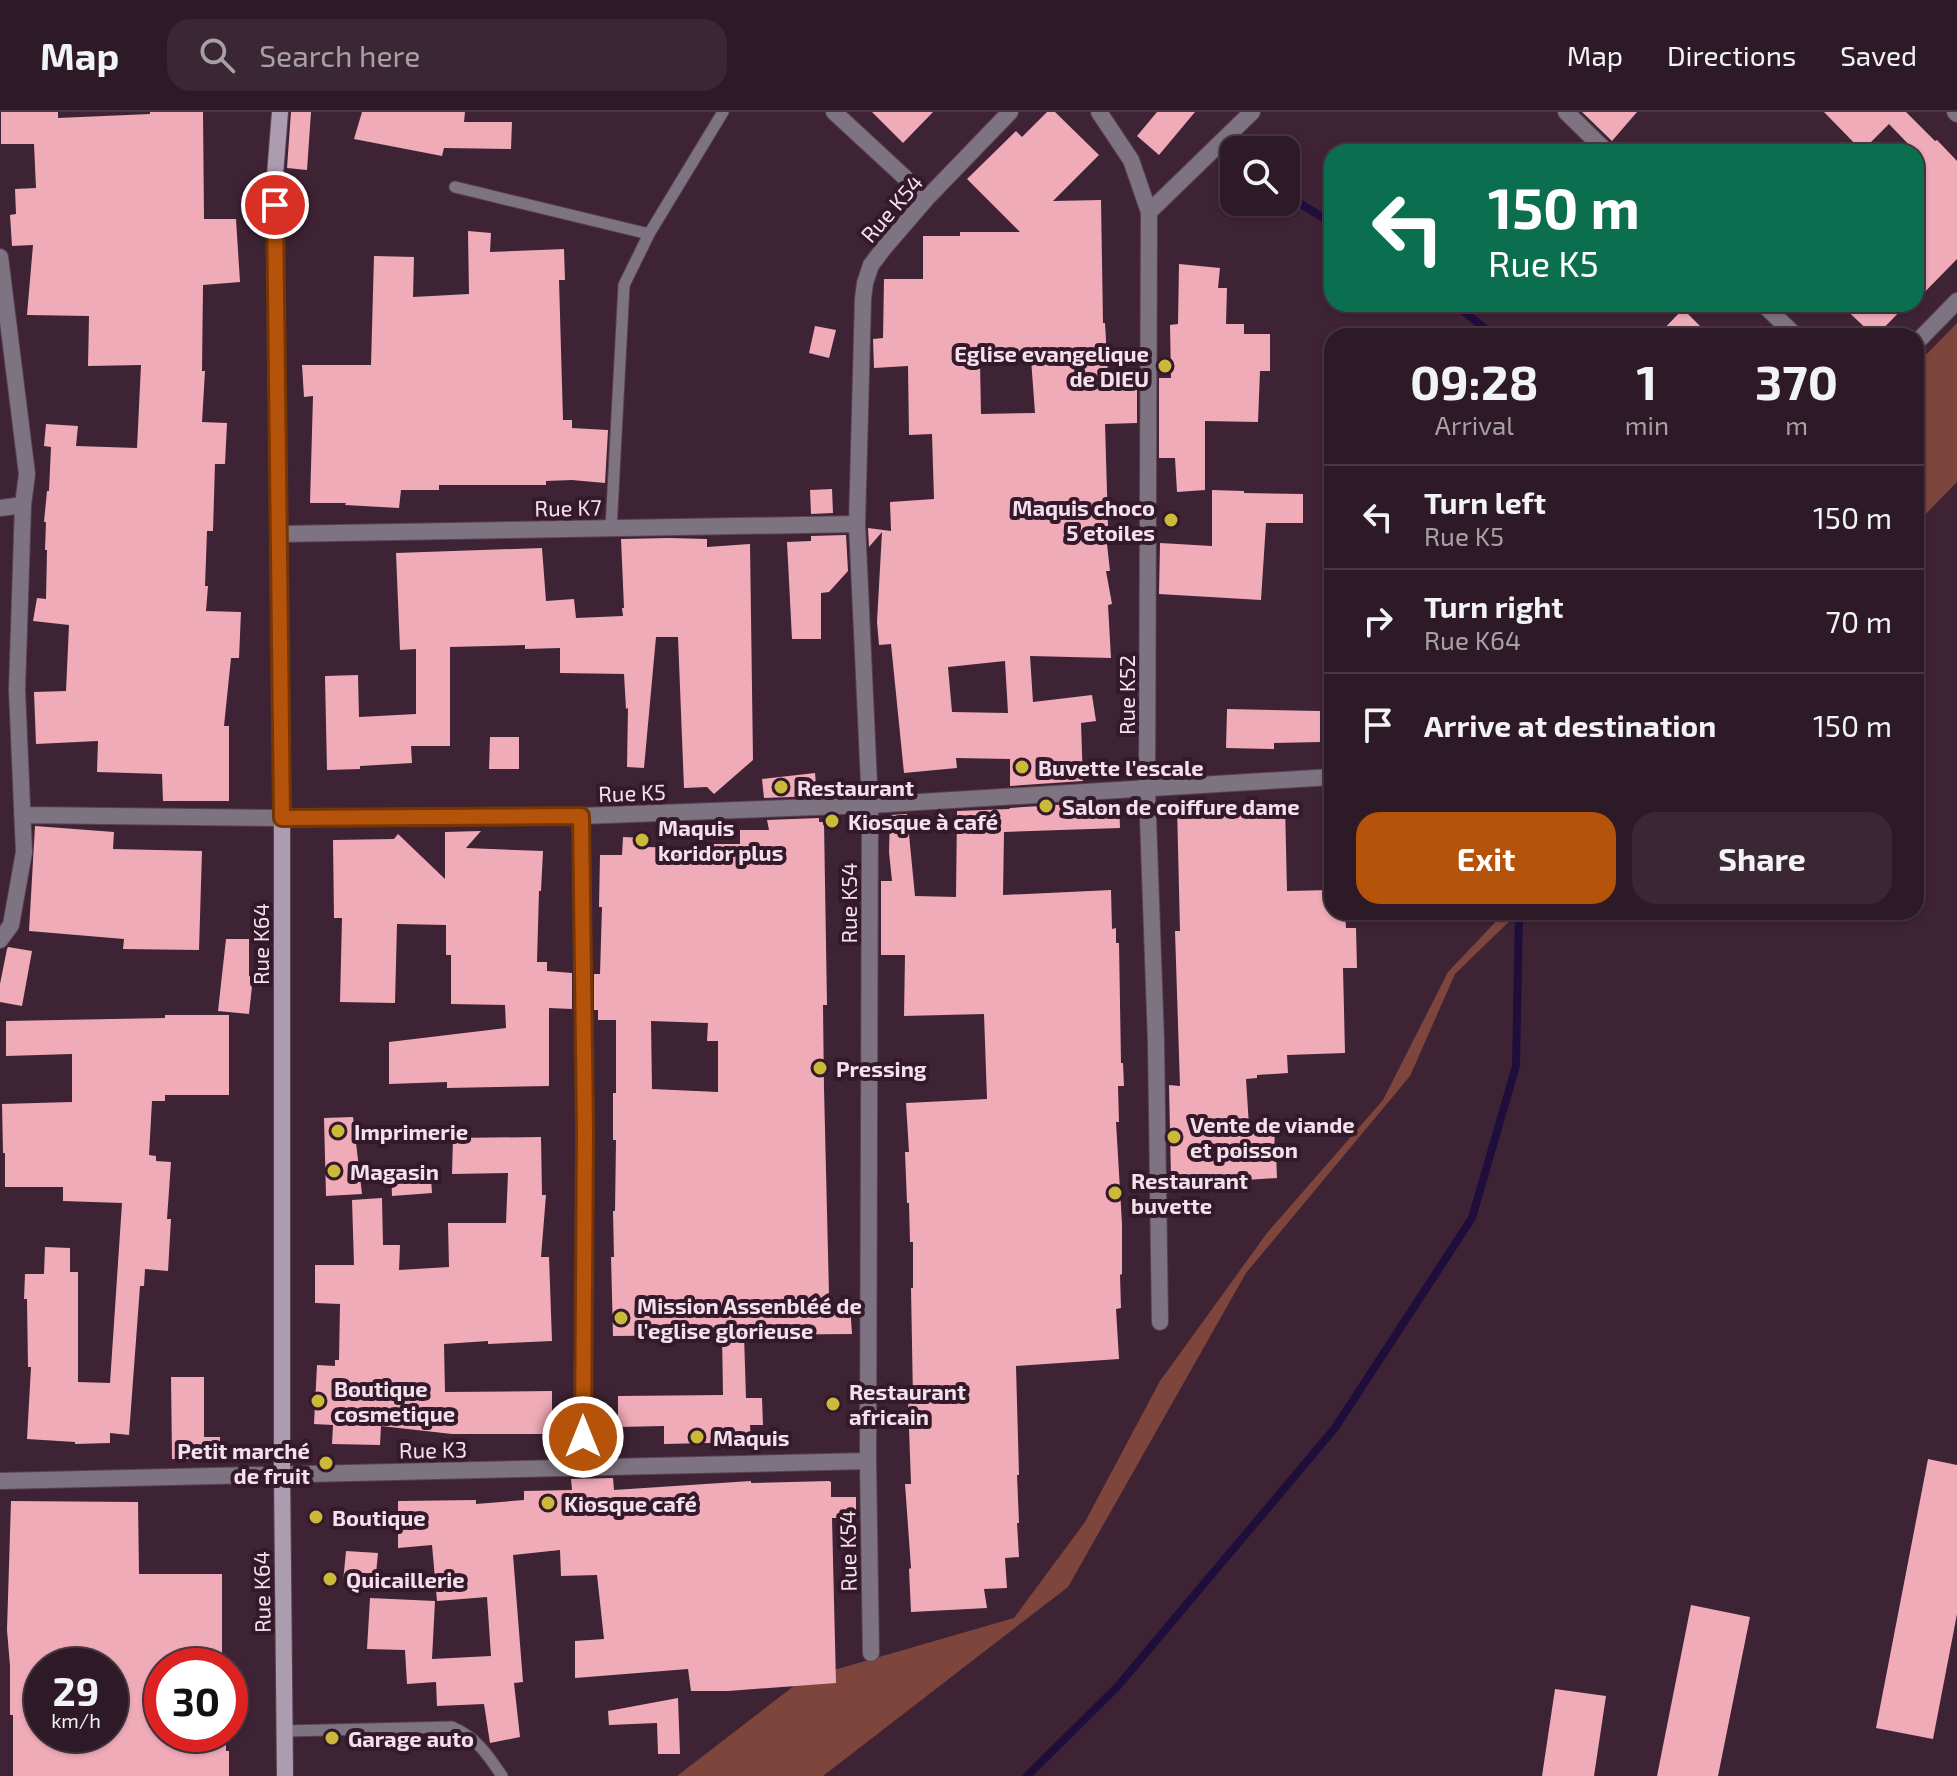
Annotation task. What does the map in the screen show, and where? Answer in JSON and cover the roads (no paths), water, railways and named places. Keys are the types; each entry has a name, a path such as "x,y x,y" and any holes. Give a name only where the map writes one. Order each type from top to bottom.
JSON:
{"street":[{"name":"Rue K64","path":"280,112 275,175 282,818 285,1776"},
{"path":"834,112 927,198"},
{"name":"Rue K54","path":"871,1653 868,1461 870,805 857,524 863,299 871,265 877,257 927,198 1010,112"},
{"name":"Rue K52","path":"1099,112 1131,160 1149,212 1147,789 1156,1042 1160,1322"},
{"path":"1149,212 1252,112"},
{"path":"1566,112 1599,144"},
{"path":"0,257 27,474 23,505 17,690 24,852 11,925 0,940"},
{"path":"1924,335 1957,301"},
{"path":"1771,312 1788,328"},
{"path":"0,508 23,505"},
{"name":"Rue K7","path":"279,534 857,524"},
{"name":"Rue K5","path":"22,815 282,818 581,816 870,805 1324,778"},
{"path":"581,816 585,1131 583,1468"},
{"name":"Rue K3","path":"0,1481 868,1461"}],"lane":[{"path":"611,529 624,285 649,234 723,112"},
{"path":"455,187 649,234"},
{"path":"285,1731 452,1727 468,1734 488,1754 502,1776"}],"waterway":[{"path":"1300,204 1324,218"},
{"path":"1465,312 1484,328"},
{"path":"1027,1776 1117,1687 1335,1428 1472,1218 1516,1066 1519,920"}],"place":[{"name":"Eglise evangelique de DIEU","path":"1165,366"},
{"name":"Maquis choco 5 etoiles","path":"1171,520"},
{"name":"Buvette l'escale","path":"1022,767"},
{"name":"Restaurant","path":"781,787"},
{"name":"Salon de coiffure dame","path":"1046,806"},
{"name":"Kiosque à café","path":"832,821"},
{"name":"Maquis koridor plus","path":"642,840"},
{"name":"Pressing","path":"820,1068"},
{"name":"Imprimerie","path":"338,1131"},
{"name":"Vente de viande et poisson","path":"1174,1137"},
{"name":"Magasin","path":"334,1171"},
{"name":"Restaurant buvette","path":"1115,1193"},
{"name":"Mission Assenbléé de l'eglise glorieuse","path":"621,1318"},
{"name":"Boutique cosmetique","path":"318,1401"},
{"name":"Restaurant africain","path":"833,1404"},
{"name":"Maquis","path":"697,1437"},
{"name":"Petit marché de fruit","path":"326,1463"},
{"name":"Kiosque café","path":"548,1503"},
{"name":"Boutique","path":"316,1517"},
{"name":"Quicaillerie","path":"330,1579"},
{"name":"Garage auto","path":"332,1738"}]}
